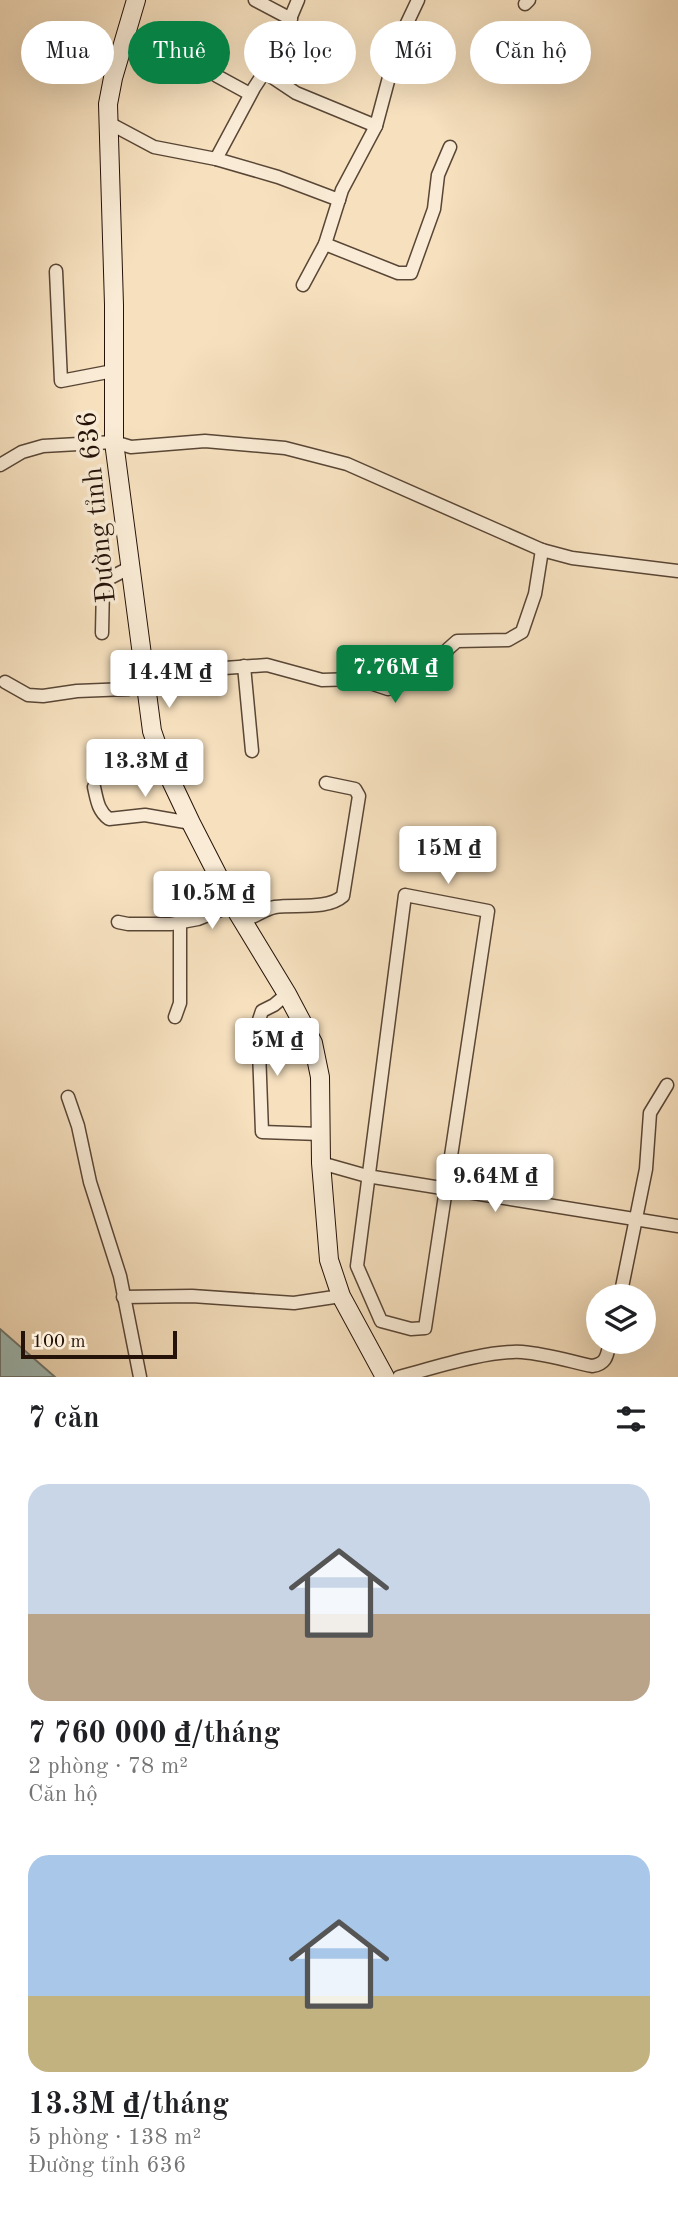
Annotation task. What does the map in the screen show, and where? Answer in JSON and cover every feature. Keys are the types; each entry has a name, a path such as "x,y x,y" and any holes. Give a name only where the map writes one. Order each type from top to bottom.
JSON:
{"main road":[{"name":"Đường tỉnh 636","path":"136,0 108,104 113,218 114,442 152,731 191,823 313,1043 320,1077 321,1163 329,1260 341,1296 385,1377"}],"street":[{"path":"255,0 291,19 298,0"},
{"path":"303,285 325,244 339,200 355,163 376,126 399,40 418,0"},
{"path":"230,83 250,94"},
{"path":"216,159 258,84"},
{"path":"282,84 296,93 376,126"},
{"path":"109,123 154,147 216,159 301,184 339,200"},
{"path":"325,244 398,272 411,272 434,209 438,175 450,147"},
{"path":"56,271 61,381 113,371"},
{"path":"0,465 22,452 43,446 114,442 131,447 181,442 233,442 314,454 347,464 542,550 572,558 678,571"},
{"path":"5,682 28,695 43,696 77,691 128,689 144,677 168,672 268,665 322,680 358,679 382,688 400,687 410,679 432,673 448,649 457,641 508,640 522,632 535,594 542,550"},
{"path":"102,633 103,585 108,579 129,568"},
{"path":"244,666 252,751"},
{"path":"118,922 180,923 238,912 253,918 272,908 333,902 343,895 359,796 355,789 326,783"},
{"path":"94,787 102,815 109,820 145,815 191,823"},
{"path":"405,895 488,911 447,1189 425,1328 411,1329 381,1321 357,1266 405,895"},
{"path":"175,1017 180,1003 180,923"},
{"path":"287,994 262,1012 258,1023 262,1132 320,1134"},
{"path":"623,1284 646,1169 650,1113 667,1085"},
{"path":"68,1097 78,1126 90,1182 120,1276 140,1377"},
{"path":"321,1163 367,1176 678,1226"},
{"path":"123,1297 192,1296 294,1303 341,1296"},
{"path":"399,1377 509,1353 538,1354 581,1364 600,1365 607,1354"}],"water":[{"path":"0,1329 55,1377 0,1377"}]}
